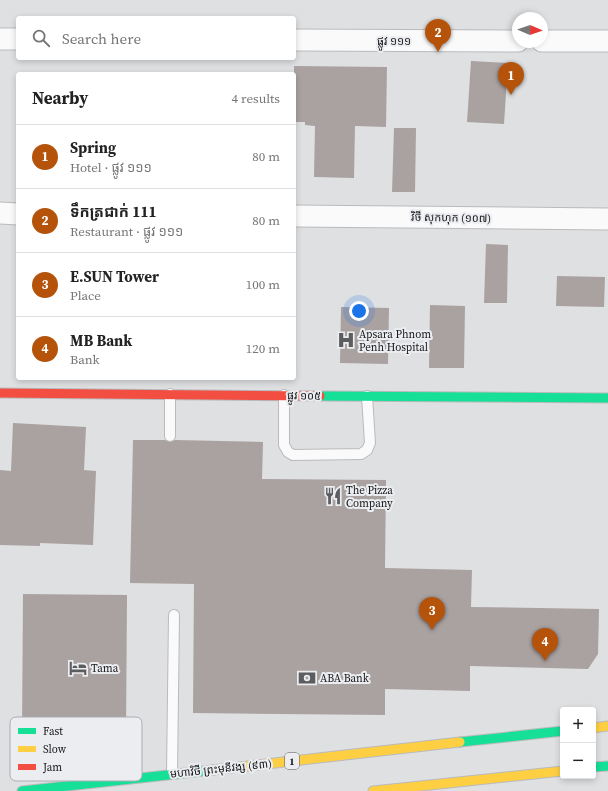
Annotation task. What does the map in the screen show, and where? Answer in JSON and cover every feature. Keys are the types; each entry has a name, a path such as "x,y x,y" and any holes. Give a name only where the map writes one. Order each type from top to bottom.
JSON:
{"main road":[{"name":"ផ្លូវ ១០៥","path":"0,393 608,398"},
{"path":"596,728 608,726"},
{"name":"មហាវិថី ព្រះមុនីវង្ស (៩៣)","path":"142,777 560,731"},
{"path":"596,767 608,766"},
{"path":"373,791 560,771"},
{"name":"មហាវិថី ព្រះមុនីវង្ស (៩៣)","path":"22,791 110,781"}],"street":[{"path":"0,39 16,39"},
{"name":"ផ្លូវ ១១១","path":"296,40 512,41"},
{"path":"548,41 608,41"},
{"path":"0,213 16,214"},
{"name":"វិថី សុកហុក (១០៧)","path":"296,216 608,219"}],"lane":[{"path":"170,394 170,436"},
{"path":"284,395 284,445 288,452 293,455 361,454 366,450 370,443 367,396"},
{"path":"172,774 174,615"}],"building":[{"path":"471,61 508,63 504,124 467,122"},
{"path":"294,66 387,67 386,127 355,126 354,178 314,177 315,126 305,125 305,122 296,122 296,72 294,72"},
{"path":"394,128 416,128 415,192 392,192"},
{"path":"486,244 508,245 507,303 484,303"},
{"path":"557,276 605,277 604,307 556,306"},
{"path":"430,305 465,306 464,368 429,368"},
{"path":"341,307 389,308 388,364 340,363"},
{"path":"13,423 86,427 84,470 96,471 93,545 40,543 40,546 0,545 0,470 11,471"},
{"path":"133,440 165,440 170,442 175,440 263,442 262,479 386,480 385,568 472,570 471,607 599,609 598,654 588,669 470,666 470,691 385,689 385,715 193,713 194,584 130,583"},
{"path":"23,594 127,595 126,717 22,717"}],"traffic: fast":[{"path":"320,396 608,398"},
{"path":"460,742 560,731"},
{"path":"596,767 608,766"},
{"path":"142,778 213,770"},
{"path":"22,791 113,781"}],"traffic: slow":[{"path":"596,728 608,726"},
{"path":"213,770 460,742"},
{"path":"373,791 560,771"}],"traffic: jam":[{"path":"0,393 320,396"}],"place":[{"name":"ទឹកត្រជាក់ 111","path":"438,52"},
{"name":"Spring","path":"511,95"},
{"name":"Apsara Phnom Penh Hospital","path":"346,340"},
{"name":"The Pizza Company","path":"333,496"},
{"name":"E.SUN Tower","path":"432,630"},
{"name":"MB Bank","path":"545,661"},
{"name":"Tama","path":"78,668"},
{"name":"ABA Bank","path":"307,678"}]}
